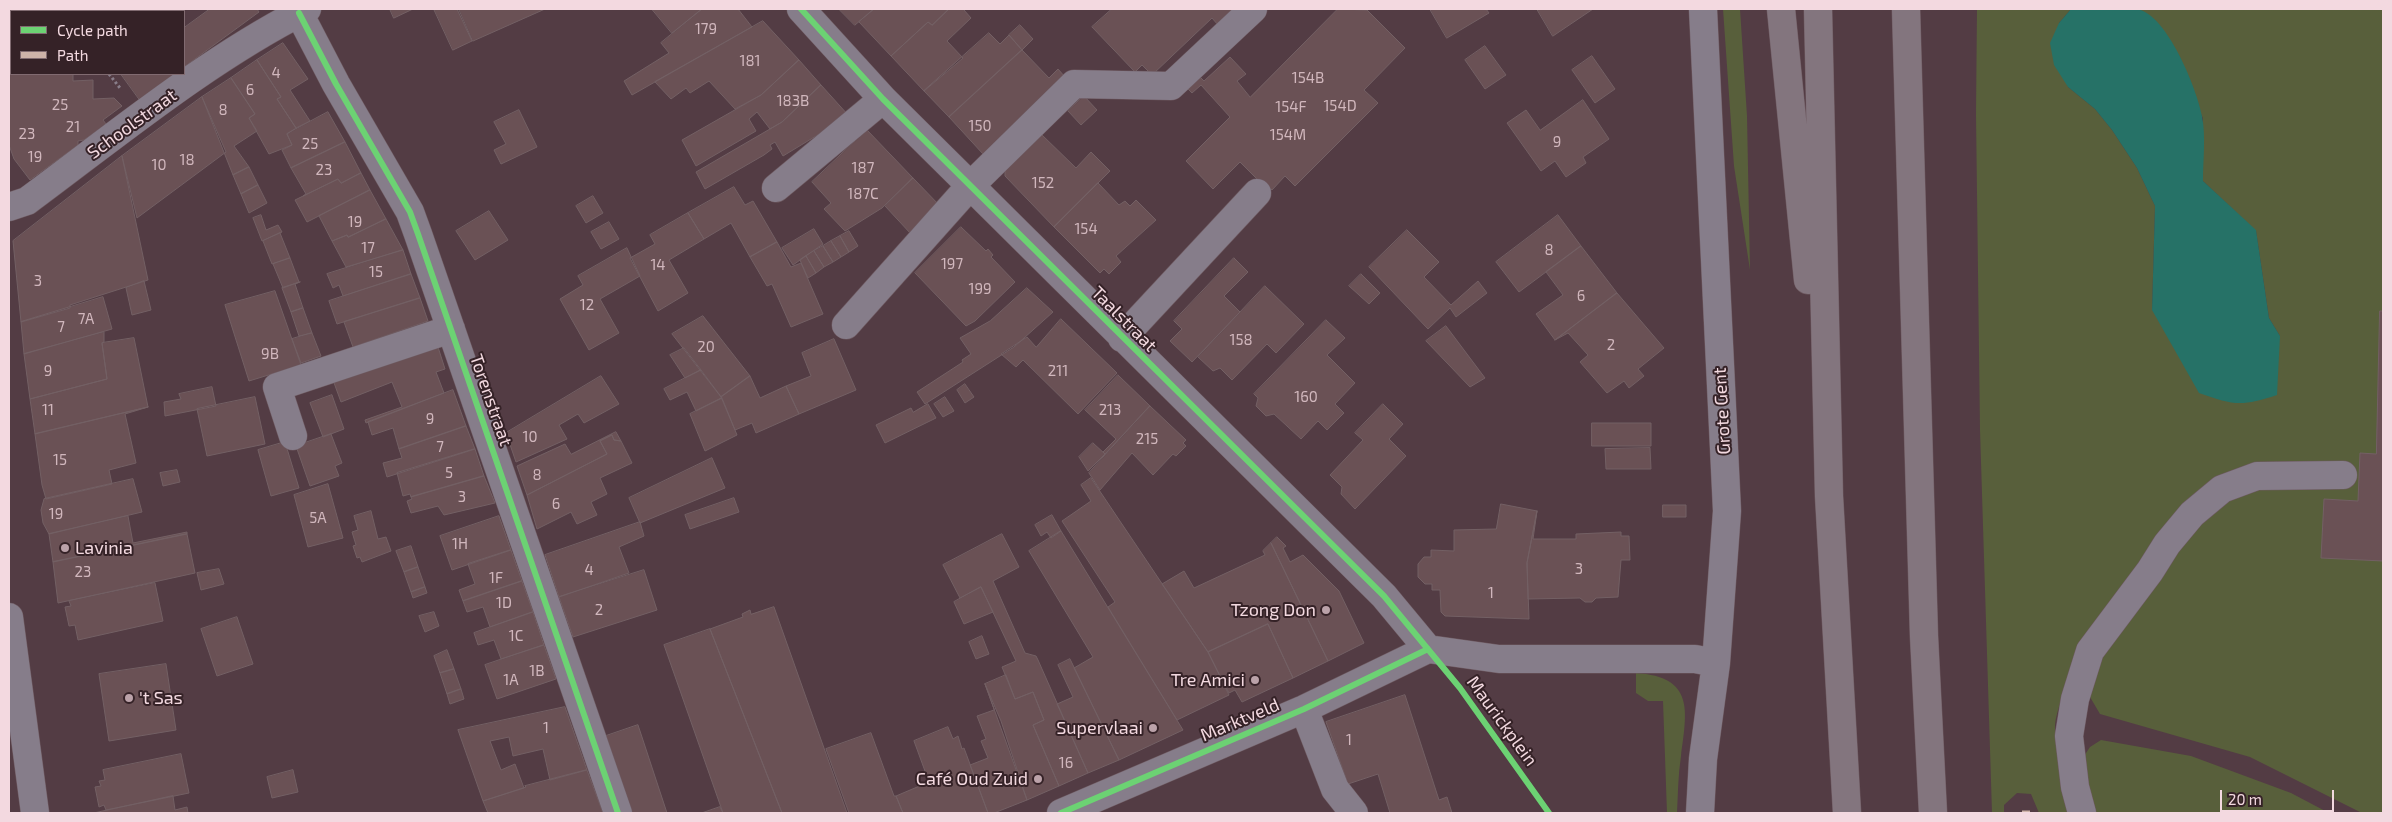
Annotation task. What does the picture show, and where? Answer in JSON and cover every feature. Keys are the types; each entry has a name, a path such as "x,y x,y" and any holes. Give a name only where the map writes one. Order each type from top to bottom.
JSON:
{"highway":[{"path":"1781,9 1829,496"},
{"path":"1818,9 1829,496 1846,813"},
{"path":"1906,9 1924,626 1933,813"}],"street":[{"name":"Taalstraat","path":"801,9 883,99 1384,596 1428,648"},
{"path":"846,325 970,186 1074,84 1171,86 1253,9"},
{"name":"Grote Gent","path":"1700,813 1703,759 1716,663 1727,511 1703,9"},
{"name":"Schoolstraat","path":"9,207 27,201 164,100 259,35 303,11"},
{"name":"Torenstraat","path":"303,11 336,84 410,212 618,813"},
{"path":"776,188 883,99"},
{"path":"1122,338 1258,193"},
{"path":"293,436 277,387 451,329"},
{"path":"2082,813 2076,787 2069,736 2078,691 2090,651 2150,571 2167,544 2192,514 2222,489 2257,476 2343,475"},
{"path":"9,617 35,813"},
{"name":"Maurickplein","path":"1428,648 1499,659 1696,659 1716,663"},
{"name":"Marktveld","path":"1061,813 1304,709 1428,648"},
{"path":"1304,709 1335,789 1354,813"}],"shaded area":[{"path":"2112,7 2137,9 2148,14 2159,24 2179,54 2194,89 2202,116 2204,140 2203,181 2256,230 2269,318 2280,336 2277,395 2245,403 2237,403 2199,393 2152,310 2155,206 2137,168 2112,130 2095,109 2068,87 2054,65 2050,43 2059,23 2071,9"},
{"path":"1723,9 1740,9 1747,116 1750,270 1734,166"},
{"path":"1977,9 2071,9 2059,23 2068,87 2095,109 2112,130 2137,168 2155,206 2152,310 2280,336 2269,318 2256,231 2203,181 2203,118 2150,17 2138,9 2383,9 2383,813 2362,813 2250,757 2100,714 2090,697 2081,652 2062,699 2055,726 2059,759 2074,813 2039,813 2031,794 2017,793 2004,805 2004,813 1992,813 1980,430 1976,114"},
{"path":"1636,673 1655,676 1669,681 1678,689 1683,699 1685,725 1679,770 1677,813 1667,813 1663,701 1648,701 1636,693"},
{"path":"2101,740 2191,756 2291,793 2329,813 2091,813 2084,756 2090,747"}],"building":[{"path":"210,9 257,9 259,12 185,66 185,27"},
{"path":"390,9 413,9 394,18"},
{"path":"434,9 457,9 472,41 453,50"},
{"path":"459,9 545,9 473,41"},
{"path":"652,9 702,9 672,33"},
{"path":"702,9 738,9 752,27 632,95 624,81 669,53 661,43"},
{"path":"839,9 874,9 855,25"},
{"path":"874,9 949,9 932,25 928,22 891,56 859,22"},
{"path":"949,9 966,9 964,10 971,18 947,41 963,58 924,91 891,56 928,22 932,25"},
{"path":"1112,9 1235,9 1218,25 1212,18 1152,75 1142,65 1135,72 1092,27"},
{"path":"1338,9 1367,10 1405,48 1364,90 1378,103 1295,186 1285,176 1272,190 1267,185 1265,187 1240,162 1213,189 1186,161 1230,117 1201,85 1192,93 1186,87 1198,75 1204,81 1230,57 1246,74 1237,81 1250,97"},
{"path":"1430,9 1486,9 1489,13 1447,38"},
{"path":"1537,9 1593,9 1553,36"},
{"path":"10,13 10,75 73,75 73,81 93,80 93,99 114,98 122,106 103,120 106,124 84,140 78,141 78,145 30,180 14,159 9,145"},
{"path":"763,21 799,60 761,95 735,109 709,81 690,93 686,88 671,99 655,82"},
{"path":"1020,25 1033,39 1022,50 1009,35"},
{"path":"989,33 1000,44 1009,35 1022,50 949,117 924,91"},
{"path":"283,43 308,79 290,90 310,121 296,128 277,99 281,97 257,60"},
{"path":"1485,46 1506,75 1485,89 1465,60"},
{"path":"1022,50 1049,78 1058,69 1065,77 983,154 949,117"},
{"path":"1592,56 1615,89 1595,103 1572,70"},
{"path":"257,60 281,97 277,99 296,128 287,134 292,145 269,154 249,118 255,114 231,78"},
{"path":"799,60 821,85 782,122 770,129 757,112 749,119 756,131 696,166 682,140 761,95"},
{"path":"122,75 174,75 140,100"},
{"path":"231,78 255,114 249,118 257,131 234,146 249,167 233,175 202,97"},
{"path":"821,85 849,116 783,156 775,142 770,145 772,149 764,155 705,189 696,172 782,122"},
{"path":"1084,96 1097,110 1081,125 1068,111"},
{"path":"202,97 226,152 137,218 122,156"},
{"path":"1583,100 1609,139 1583,157 1586,163 1566,177 1555,161 1541,171 1507,123 1526,110 1540,130"},
{"path":"519,110 537,147 501,164 494,150 506,144 494,122"},
{"path":"328,112 345,142 291,168 282,150 292,145 287,134"},
{"path":"867,130 913,178 882,208 845,231 824,209 831,203 812,182"},
{"path":"1040,133 1076,168 1091,152 1110,171 1054,227 1005,176 1005,168"},
{"path":"345,142 361,173 341,183 338,179 303,196 306,194 291,168"},
{"path":"122,156 148,280 70,305 70,308 21,322 13,241"},
{"path":"249,167 258,185 241,194 233,175"},
{"path":"361,173 370,190 307,222 295,200 338,179 341,183"},
{"path":"913,178 942,208 911,234 885,206"},
{"path":"1098,183 1119,205 1125,201 1130,206 1136,200 1156,220 1116,256 1121,262 1109,274 1104,269 1100,273 1054,227"},
{"path":"258,185 267,203 249,213 241,194"},
{"path":"734,187 745,205 753,201 777,242 750,257 731,223 704,239 688,213"},
{"path":"370,190 386,219 348,237 347,235 332,241 319,216"},
{"path":"593,196 603,213 586,223 576,206"},
{"path":"489,211 508,240 475,260 456,231"},
{"path":"688,213 704,239 669,260 688,293 658,311 630,258 655,244 650,235"},
{"path":"261,215 266,230 278,225 282,232 262,241 253,218"},
{"path":"1558,215 1581,246 1519,292 1496,262"},
{"path":"386,219 403,250 346,267 332,241 347,235 348,237"},
{"path":"609,222 619,239 601,249 591,232"},
{"path":"961,227 986,251 988,249 993,255 991,257 1015,282 975,321 966,326 915,273"},
{"path":"814,229 823,244 793,265 782,248"},
{"path":"1407,230 1439,262 1424,277 1451,305 1478,281 1487,293 1456,317 1450,308 1428,329 1369,267"},
{"path":"849,231 858,246 849,252 840,236"},
{"path":"280,233 290,258 272,264 263,241"},
{"path":"840,236 849,252 841,257 831,241"},
{"path":"831,241 841,257 833,262 823,246"},
{"path":"777,242 791,267 801,263 823,314 791,327 772,284 767,286 750,257"},
{"path":"823,246 833,262 824,267 814,251"},
{"path":"1581,246 1617,293 1555,340 1536,314 1563,295 1546,272"},
{"path":"627,248 640,276 600,299 619,333 589,350 560,299 583,285 578,276"},
{"path":"403,250 411,274 343,296 339,285 333,288 327,274"},
{"path":"814,251 824,267 816,273 806,256"},
{"path":"806,256 816,273 808,278 800,260"},
{"path":"290,258 299,282 283,288 273,264"},
{"path":"1234,258 1248,272 1224,296 1240,312 1192,362 1170,341 1182,329 1174,321"},
{"path":"411,274 420,298 337,324 329,301"},
{"path":"1361,274 1380,293 1369,304 1349,286"},
{"path":"144,281 151,310 132,315 126,288"},
{"path":"300,282 295,284 303,308 291,312 282,288"},
{"path":"1265,286 1304,324 1276,353 1267,344 1232,380 1220,368 1213,371 1198,357"},
{"path":"1027,288 1053,312 1014,347 925,404 917,392 963,362 962,360 971,354 960,338 990,321"},
{"path":"275,291 301,365 249,381 225,305"},
{"path":"1617,293 1664,348 1638,369 1644,376 1629,388 1624,381 1607,393 1580,362 1588,355 1568,333 1555,340"},
{"path":"103,297 112,329 24,354 21,322"},
{"path":"420,298 428,321 353,347 344,322"},
{"path":"303,308 312,333 299,336 291,312"},
{"path":"2380,311 2383,311 2383,561 2321,558 2324,499 2358,501 2360,453 2376,454"},
{"path":"703,316 750,376 721,397 672,334"},
{"path":"1061,319 1117,373 1078,414 1023,360 1016,367 1001,354 1027,337 1036,347"},
{"path":"1326,320 1345,338 1327,355 1355,383 1335,404 1344,413 1327,430 1318,421 1301,439 1274,414 1266,416 1256,406 1258,398 1254,394"},
{"path":"1446,326 1485,378 1470,387 1426,341"},
{"path":"104,332 104,342 102,343 107,379 30,399 24,354"},
{"path":"312,333 321,356 301,363 292,339"},
{"path":"134,338 148,407 35,434 30,399 107,379 102,343"},
{"path":"834,339 856,390 799,414 786,386 811,376 802,353"},
{"path":"438,347 445,369 436,372 444,393 366,423 365,420 402,407 392,382 341,402 333,380"},
{"path":"684,348 701,370 685,378 670,355"},
{"path":"701,370 722,398 696,411 687,392 670,400 664,389"},
{"path":"1118,375 1150,406 1105,454 1103,452 1116,439 1085,410"},
{"path":"601,376 619,404 584,423 578,414 559,425 567,439 516,462 506,433"},
{"path":"750,376 760,398 786,386 799,414 756,433 752,423 735,430 721,397"},
{"path":"965,384 974,397 965,403 957,390"},
{"path":"212,387 216,406 165,416 164,402 181,399 179,394"},
{"path":"453,390 466,426 399,449 393,428 372,435 368,422"},
{"path":"332,395 344,429 323,437 310,403"},
{"path":"255,397 265,444 207,456 197,409"},
{"path":"945,397 954,411 943,417 934,404"},
{"path":"722,398 737,435 705,451 690,414"},
{"path":"928,404 936,418 885,443 876,425 911,408 913,412"},
{"path":"1383,404 1403,424 1389,439 1406,456 1355,509 1341,494 1342,487 1330,475 1363,440 1355,433"},
{"path":"1150,406 1186,440 1183,443 1186,446 1176,456 1173,454 1153,475 1132,453 1100,490 1089,473"},
{"path":"148,407 125,414 136,463 109,470 112,484 46,499 42,485 35,434"},
{"path":"1592,423 1651,423 1651,446 1592,446"},
{"path":"466,426 475,449 387,477 383,463 402,458 399,449"},
{"path":"616,432 621,441 614,440 612,435 600,441 607,454 527,495 517,466 565,444 571,454"},
{"path":"331,434 342,463 335,466 339,476 310,486 296,446"},
{"path":"612,435 614,440 621,441 632,463 600,478 607,494 591,502 597,515 577,524 571,512 537,529 527,495 607,454 600,441"},
{"path":"285,442 299,488 271,496 258,450"},
{"path":"1093,443 1105,454 1088,471 1079,457"},
{"path":"1650,448 1651,469 1606,469 1605,449"},
{"path":"475,449 484,476 411,497 410,494 403,496 397,473"},
{"path":"712,458 725,488 640,523 629,498"},
{"path":"177,470 180,482 163,486 160,473"},
{"path":"484,476 495,503 444,515 438,506 411,513 407,501 412,499 411,497"},
{"path":"1091,478 1208,652 1229,695 1177,720 1108,607 1115,602 1062,521 1091,501 1081,485"},
{"path":"133,479 142,512 49,534 43,523 41,510 44,499"},
{"path":"328,484 343,538 308,547 294,495"},
{"path":"734,498 739,512 690,529 685,515"},
{"path":"1501,504 1537,511 1527,563 1529,619 1445,616 1441,612 1440,590 1432,590 1432,584 1425,584 1418,577 1418,564 1424,557 1431,557 1431,550 1454,551 1454,530 1496,529"},
{"path":"1663,505 1686,505 1686,517 1663,517"},
{"path":"371,511 378,539 386,537 391,551 362,562 360,557 357,558 353,546 356,545 352,532 358,530 354,516"},
{"path":"1537,511 1533,539 1576,539 1576,534 1621,532 1621,536 1629,536 1630,560 1621,560 1618,597 1596,598 1592,602 1585,602 1580,598 1528,599 1527,563"},
{"path":"1052,515 1061,531 1051,538 1047,532 1041,536 1035,525"},
{"path":"128,516 133,543 187,532 187,534 53,562 49,534"},
{"path":"499,516 511,550 452,570 440,536"},
{"path":"640,522 644,536 619,547 629,573 559,597 545,555"},
{"path":"1061,531 1183,730 1119,760 1074,668 1093,657 1029,551"},
{"path":"187,534 195,573 58,603 53,562"},
{"path":"1002,534 1019,567 993,581 1025,653 1036,656 1038,660 1088,773 1059,786 1033,725 1044,720 1033,692 1015,699 1002,667 1016,661 981,587 960,598 943,565"},
{"path":"1277,537 1286,546 1283,548 1290,562 1303,555 1339,591 1364,643 1328,661 1271,543"},
{"path":"1271,543 1328,661 1293,678 1268,624 1208,652 1162,584 1184,571 1194,588 1265,555 1263,551"},
{"path":"411,546 418,567 404,572 396,551"},
{"path":"511,550 522,581 463,601 459,590 475,584 468,564"},
{"path":"418,567 425,587 411,592 404,572"},
{"path":"219,569 224,584 201,590 197,573"},
{"path":"644,570 657,610 573,637 559,597"},
{"path":"522,581 533,612 490,627 483,607 467,612 463,601"},
{"path":"155,583 163,621 78,640 75,625 69,626 65,607 71,606 69,601"},
{"path":"425,587 427,593 413,598 411,592"},
{"path":"981,587 993,612 964,624 954,602"},
{"path":"774,607 847,813 782,813 710,629 743,617 742,614 750,610 751,614"},
{"path":"434,612 439,626 425,632 419,616"},
{"path":"533,612 544,645 501,659 494,640 478,645 474,633"},
{"path":"237,617 253,664 217,676 201,629"},
{"path":"1268,624 1293,678 1242,702 1235,690 1229,693 1208,652"},
{"path":"710,629 782,813 723,813 664,645"},
{"path":"982,636 989,654 976,659 969,642"},
{"path":"544,645 556,679 497,699 485,665"},
{"path":"447,650 454,669 440,673 434,656"},
{"path":"1070,659 1119,760 1088,773 1057,704 1073,697 1058,665"},
{"path":"166,664 176,730 109,741 99,674"},
{"path":"454,669 461,689 447,694 440,673"},
{"path":"1006,675 1015,699 1033,692 1044,720 1033,725 1059,786 1027,800 1001,721 985,684"},
{"path":"985,684 1027,800 994,813 988,813 970,765 988,758 981,741 986,739 977,716 994,710"},
{"path":"461,689 464,699 450,704 447,694"},
{"path":"1405,695 1439,800 1447,797 1452,813 1390,813 1378,774 1348,784 1326,722"},
{"path":"565,707 587,770 550,780 543,749 513,756 509,737 490,741 501,770 515,764 524,788 483,801 458,730"},
{"path":"638,725 667,813 632,813 606,736"},
{"path":"948,727 953,739 958,736 962,749 964,748 988,813 903,813 896,796 929,782 914,741"},
{"path":"871,733 894,796 896,796 903,813 849,813 826,749"},
{"path":"181,754 189,793 106,810 104,805 99,807 95,787 101,786 99,781 105,780 103,770"},
{"path":"293,770 298,792 272,798 267,777"},
{"path":"587,770 603,813 488,813 483,801 525,786"},
{"path":"173,796 175,810 187,807 188,813 94,813"},
{"path":"720,807 723,813 702,813"}],"marked path":[{"path":"2022,813 2030,813"}],"cycle path":[{"path":"801,9 883,99 1384,596 1460,688 1549,813"},
{"path":"299,13 336,84 410,212 618,813"},
{"path":"1061,813 1304,709 1428,649"}],"place":[{"name":"Lavinia","path":"65,548"},
{"name":"Tzong Don","path":"1326,610"},
{"name":"Tre Amici","path":"1255,680"},
{"name":"'t Sas","path":"129,698"},
{"name":"Supervlaai","path":"1153,728"},
{"name":"Café Oud Zuid","path":"1038,779"}]}
